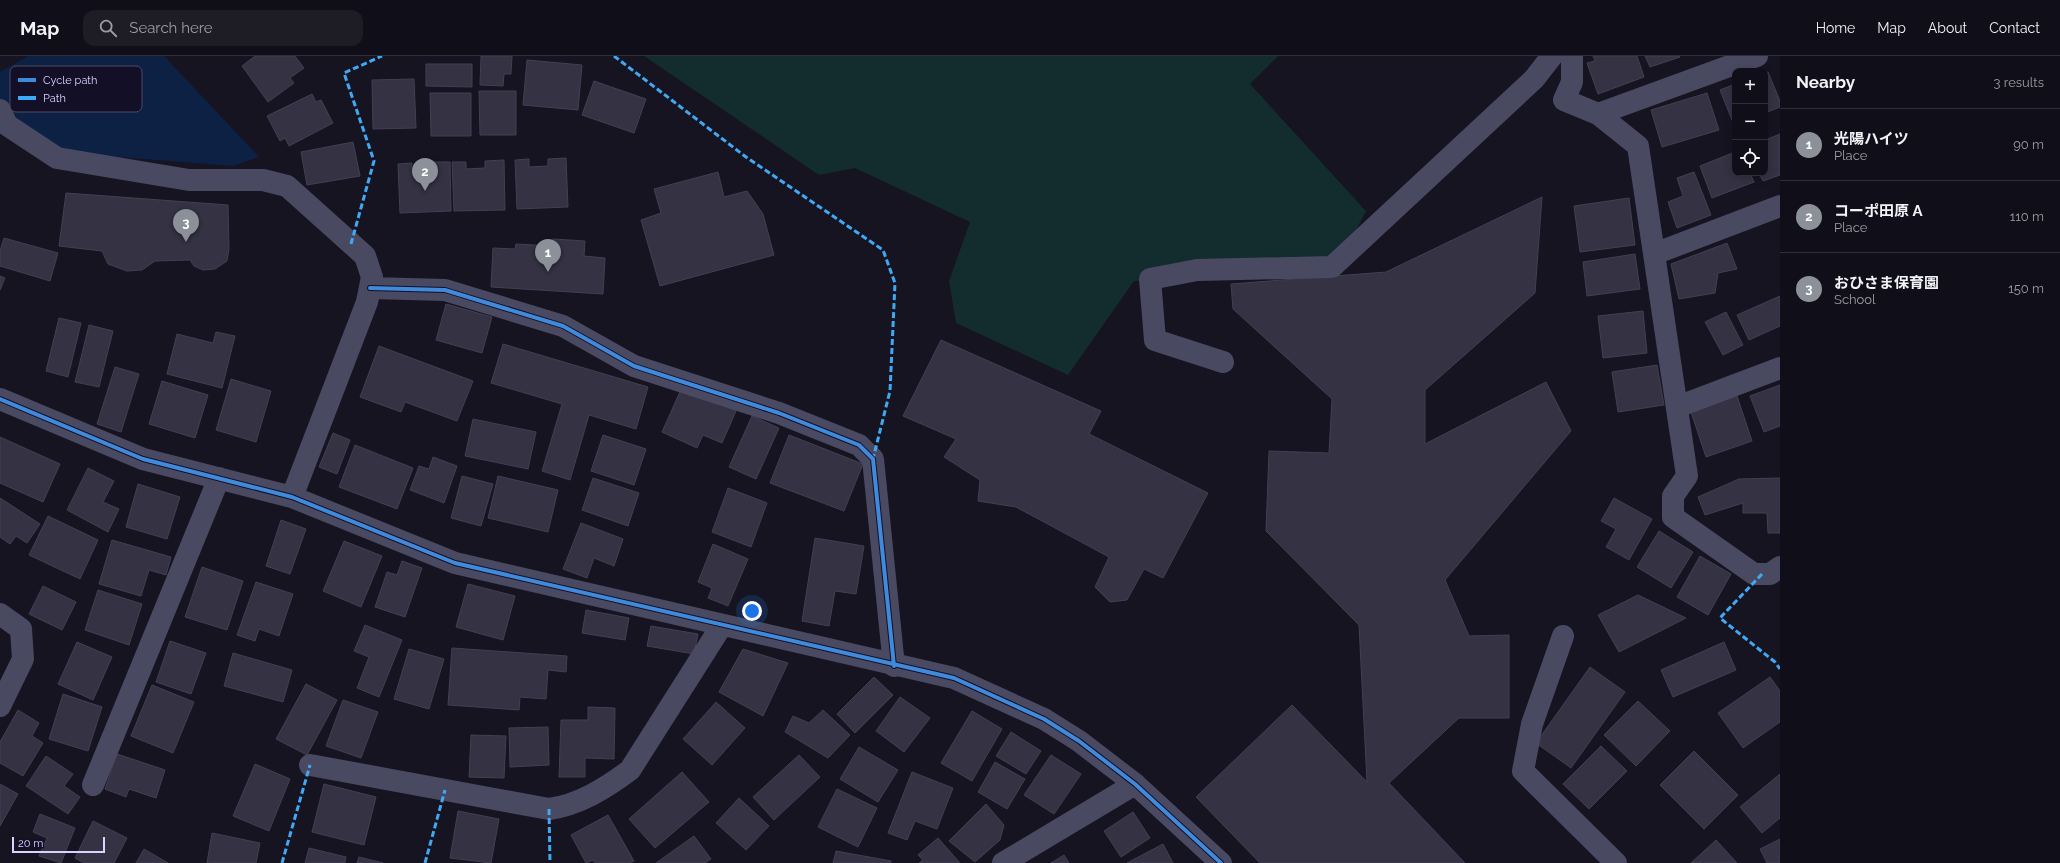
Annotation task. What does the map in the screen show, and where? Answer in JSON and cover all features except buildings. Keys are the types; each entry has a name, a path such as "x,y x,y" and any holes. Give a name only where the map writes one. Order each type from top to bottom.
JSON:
{"street":[{"path":"1223,362 1155,340 1150,279 1196,270 1332,267 1534,79 1552,56"},
{"path":"1572,56 1572,82 1564,100 1598,114 1638,146 1687,476 1673,496 1673,517 1754,574 1770,574 1780,567"},
{"path":"1598,114 1757,56"},
{"path":"0,110 8,125 57,158 189,180 263,180 287,186 365,256 372,277 367,302 292,497"},
{"path":"1654,254 1780,206"},
{"path":"370,288 445,290 563,326 634,366 779,413 859,445 873,460 894,666"},
{"path":"1677,407 1780,368"},
{"path":"0,399 143,460 292,497 455,563 894,666 954,678 1044,719 1079,741 1135,784 1221,863"},
{"path":"93,785 219,478"},
{"path":"0,614 21,630 23,659 0,706"},
{"path":"310,765 549,809 566,807 608,786 630,770 722,625"},
{"path":"1563,636 1532,724 1523,771 1616,863"},
{"path":"1003,863 1135,784"}],"green space":[{"path":"644,56 1278,56 1250,84 1366,211 1333,274 1134,281 1068,375 956,323 949,281 970,222 855,168 819,175"}],"water":[{"path":"28,56 164,56 259,157 233,166 93,155 44,145 0,106 0,72 10,66 10,112 142,112 142,66 10,66"}],"marked path":[{"path":"351,244 374,161 344,73 382,56"},
{"path":"614,56 746,157 883,250 895,283 890,391 873,459"},
{"path":"1762,574 1720,618 1775,662 1780,669"},
{"path":"282,863 310,765"},
{"path":"425,863 445,790"},
{"path":"549,809 550,863"}],"cycle path":[{"path":"370,288 445,290 563,326 634,366 779,413 859,445 873,459 894,666"},
{"path":"0,399 143,459 292,497 455,563 954,678 1044,719 1079,741 1135,784 1221,863"}],"place":[{"name":"コーポ田原 A","path":"425,191"},
{"name":"おひさま保育園","path":"186,242"},
{"name":"光陽ハイツ","path":"548,272"}]}
